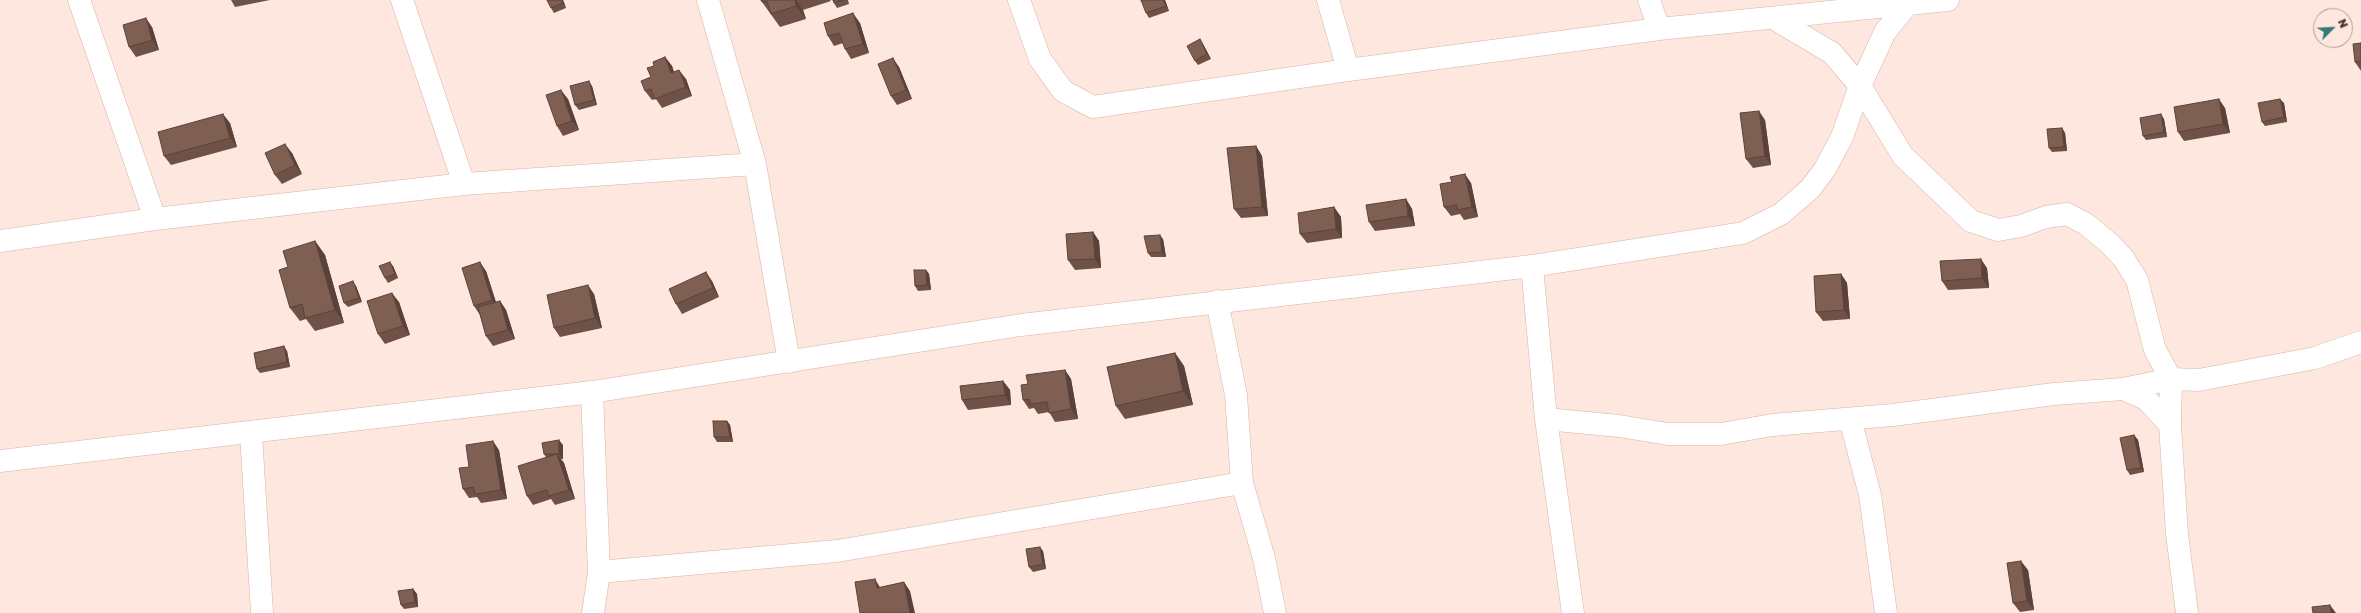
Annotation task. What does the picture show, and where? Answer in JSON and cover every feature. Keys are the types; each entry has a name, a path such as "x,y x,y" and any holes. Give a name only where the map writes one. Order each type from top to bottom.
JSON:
{"street":[{"path":"79,0 155,219"},
{"path":"402,0 464,184"},
{"path":"708,0 755,164 789,362"},
{"path":"1019,0 1040,59 1063,91 1093,107 1348,70 1659,28 1906,6 1948,0"},
{"path":"1328,0 1348,70"},
{"path":"1650,0 1659,28"},
{"path":"0,461 251,434 592,392 1021,325 1217,301 1532,266 1743,233 1781,214 1810,189 1825,169 1842,137 1860,86 1885,32 1906,6"},
{"path":"1773,18 1832,53 1860,86 1903,156 1971,221 1998,230 2021,226 2046,217 2067,214 2086,224 2110,244 2124,259 2137,280 2155,350 2171,379 2170,425 2177,534 2187,613"},
{"path":"0,241 155,219 464,184 755,164"},
{"path":"1532,266 1546,420 1573,613"},
{"path":"1217,301 1236,395 1242,483 1264,558 1275,613"},
{"path":"1546,420 1619,426 1668,434 1721,434 1772,425 1850,419 2054,394 2123,389 2171,379 2199,380 2254,371 2315,358 2361,342"},
{"path":"2123,389 2146,399 2170,425"},
{"path":"592,392 600,572 593,613"},
{"path":"1850,419 1870,495 1886,613"},
{"path":"251,434 262,613"},
{"path":"600,572 837,551 1242,483"}],"building":[{"path":"547,0 562,0 563,3 551,8"},
{"path":"761,0 795,0 796,6 771,14 767,1 762,2"},
{"path":"833,0 843,0 834,3"},
{"path":"1141,0 1163,0 1166,6 1146,13"},
{"path":"853,13 863,44 845,49 839,33 828,36 824,23"},
{"path":"146,18 152,40 129,47 123,25"},
{"path":"1200,39 1207,54 1195,61 1187,46"},
{"path":"2361,43 2361,61 2355,62 2353,44"},
{"path":"665,57 671,73 679,70 686,87 655,99 651,89 645,91 641,81 651,77 647,68 654,66 653,62"},
{"path":"893,58 906,90 891,96 878,64"},
{"path":"589,81 594,100 575,105 570,86"},
{"path":"561,90 572,121 557,126 546,95"},
{"path":"2219,99 2223,124 2178,132 2174,107"},
{"path":"2280,99 2284,117 2262,122 2258,103"},
{"path":"1759,111 1765,156 1746,159 1740,113"},
{"path":"223,114 230,138 164,156 158,132"},
{"path":"2161,114 2164,132 2143,136 2140,118"},
{"path":"2062,128 2064,147 2049,148 2047,129"},
{"path":"285,144 295,165 275,175 265,153"},
{"path":"1256,146 1262,207 1234,209 1227,148"},
{"path":"1465,174 1472,207 1457,210 1457,205 1444,207 1440,184 1452,182 1450,177"},
{"path":"1406,199 1408,216 1369,222 1366,205"},
{"path":"1334,207 1336,229 1300,234 1298,213"},
{"path":"1093,232 1095,259 1068,260 1066,234"},
{"path":"1160,235 1162,252 1148,253 1144,236"},
{"path":"315,241 335,310 305,318 302,304 290,308 279,270 288,267 283,251"},
{"path":"1981,259 1982,278 1942,281 1940,261"},
{"path":"390,262 395,274 385,278 379,266"},
{"path":"480,262 492,300 474,306 462,268"},
{"path":"914,270 926,270 927,285 915,286"},
{"path":"706,272 713,288 676,304 669,289"},
{"path":"1841,274 1844,310 1816,312 1814,276"},
{"path":"353,281 359,298 344,303 339,286"},
{"path":"588,285 595,318 554,328 547,295"},
{"path":"392,293 403,326 378,334 367,301"},
{"path":"500,301 508,330 486,336 478,307"},
{"path":"284,346 287,362 257,369 254,353"},
{"path":"1175,353 1183,391 1116,406 1107,367"},
{"path":"1065,370 1071,409 1049,413 1047,402 1031,404 1029,399 1023,400 1021,385 1028,384 1026,375"},
{"path":"1003,381 1005,395 962,400 960,386"},
{"path":"713,421 727,421 730,437 714,437"},
{"path":"2134,435 2141,468 2127,470 2120,438"},
{"path":"559,440 559,454 544,454 542,443"},
{"path":"493,441 501,490 475,494 473,487 463,489 459,468 469,467 466,445"},
{"path":"557,454 569,490 549,496 547,490 527,496 518,466"},
{"path":"1040,547 1043,564 1029,567 1026,549"},
{"path":"2021,561 2027,601 2013,603 2007,563"},
{"path":"875,579 877,588 904,582 910,613 860,613 855,582"},
{"path":"413,589 415,602 401,605 398,591"},
{"path":"2330,605 2331,613 2313,613 2312,607"}]}
